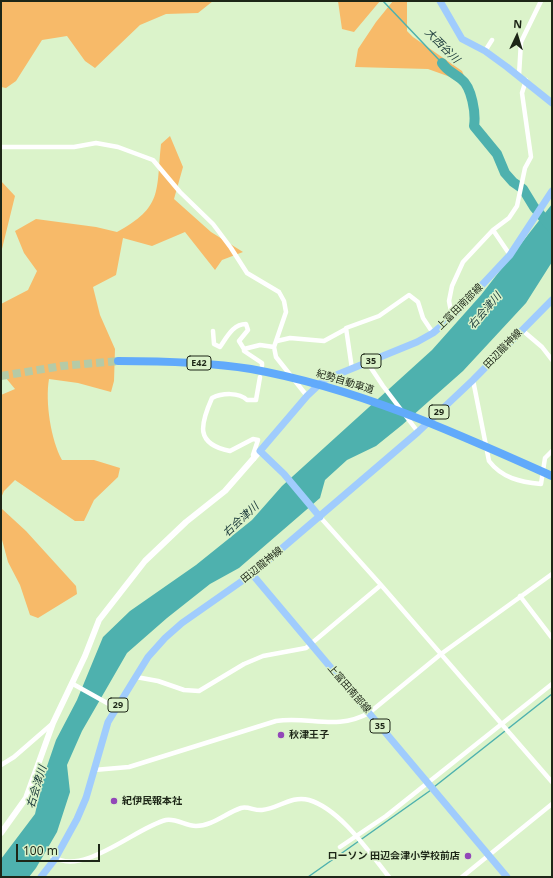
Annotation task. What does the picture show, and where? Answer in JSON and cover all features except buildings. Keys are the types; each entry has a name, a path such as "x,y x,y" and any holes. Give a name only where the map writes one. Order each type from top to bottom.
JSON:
{"highway":[{"name":"紀勢自動車道","path":"118,361 195,363 279,375 346,392 455,432 552,476"}],"main road":[{"path":"440,1 462,39 485,51 519,75 552,103"},
{"name":"上富田南部線","path":"260,451 307,396 324,380 388,355 433,333 452,317 510,255 552,191"},
{"name":"田辺龍神線","path":"41,877 77,819 114,707 136,677 148,657 165,638 182,623 252,574 318,515 418,432 474,380 552,300"},
{"path":"260,451 284,474 318,515"},
{"name":"上富田南部線","path":"252,574 488,857 507,877"}],"street":[{"path":"519,75 521,42 541,1"},
{"path":"485,51 492,40"},
{"path":"452,317 449,302 452,286 463,262 493,230 509,218 517,206 524,168 531,157 522,93 526,80"},
{"path":"1,147 74,147 96,143 118,147 153,160 180,192 213,224 247,273 272,286 279,292 284,301 286,312 274,347 276,357 307,396"},
{"path":"493,230 510,255"},
{"path":"276,341 290,338 324,341 346,330 346,328 379,316 409,296 418,302 423,318 433,333"},
{"path":"213,331 214,344 220,347 230,332 240,324 246,324 248,330 239,341 244,351 262,363 262,366"},
{"path":"346,330 352,369"},
{"path":"522,330 542,347 552,360"},
{"path":"244,349 260,345 274,347"},
{"path":"367,362 382,386 412,422 418,432"},
{"path":"254,459 253,455 258,440 253,439 230,451 222,449 213,445 207,440 203,434 202,423 212,398 226,394 243,396 247,400 256,400 260,377"},
{"path":"474,380 489,461 497,471 521,482 541,484 546,458 552,452"},
{"path":"1,833 11,826 26,798 53,723 74,684 99,620 145,561 186,522 224,491 260,451"},
{"path":"318,515 381,585 552,782"},
{"path":"94,770 129,767 276,721 342,723 370,714 441,654 552,574"},
{"path":"136,677 158,681 184,690 199,691 244,664 263,656 306,648 381,585"},
{"path":"520,596 552,638"},
{"path":"74,684 114,707"},
{"path":"340,847 386,816 501,723 552,684"},
{"path":"1,765 14,757 53,723"},
{"path":"54,858 68,862 80,861 105,851 167,820 196,826 209,823 243,807 262,810 298,799 309,800 337,816 356,836 389,877"},
{"path":"462,877 552,804"}],"shaded area":[{"path":"1,1 213,1 198,13 166,14 140,25 95,68 85,61 67,36 42,40 16,81 6,88 1,87"},
{"path":"338,1 380,1 354,32 342,29"},
{"path":"393,1 407,1 407,31 413,37 462,71 467,83 428,69 355,67 358,49 376,22"},
{"path":"170,136 183,167 174,199 211,232 243,252 222,260 215,270 185,232 152,246 123,238 116,275 93,287 100,315 115,349 114,381 111,392 78,383 49,379 48,388 48,409 52,432 62,460 94,460 120,468 118,477 94,500 84,521 75,521 15,480 4,491 1,498 1,395 15,389 1,372 1,304 28,290 37,271 24,253 15,231 36,219 96,227 117,232 132,223 150,206 154,197 157,186 161,144"},
{"path":"1,181 15,196 1,253"},
{"path":"1,508 26,531 76,586 77,594 38,618 30,615 20,585 8,562 1,536"}],"water":[{"name":"右会津川","path":"552,204 552,262 526,303 463,371 376,446 347,460 325,480 320,498 239,568 210,584 167,618 127,653 82,731 67,765 70,792 57,832 29,877 1,877 1,859 35,814 44,775 56,740 77,700 103,637 130,611 196,565 252,520 282,486 432,350 481,295"}],"waterway":[{"name":"大西谷川","path":"383,1 442,63"},
{"name":"大西谷川","path":"442,63 448,70 461,79 468,88 474,108 474,126 497,154 505,173 513,182 523,189 534,207 552,228"},
{"path":"434,787 552,694"},
{"path":"308,877 431,790"}],"tunnel":[{"path":"1,376 62,366 118,361"}],"place":[{"name":"秋津王子","path":"281,735"},
{"name":"紀伊民報本社","path":"114,801"},
{"name":"ローソン 田辺会津小学校前店","path":"468,856"}]}
